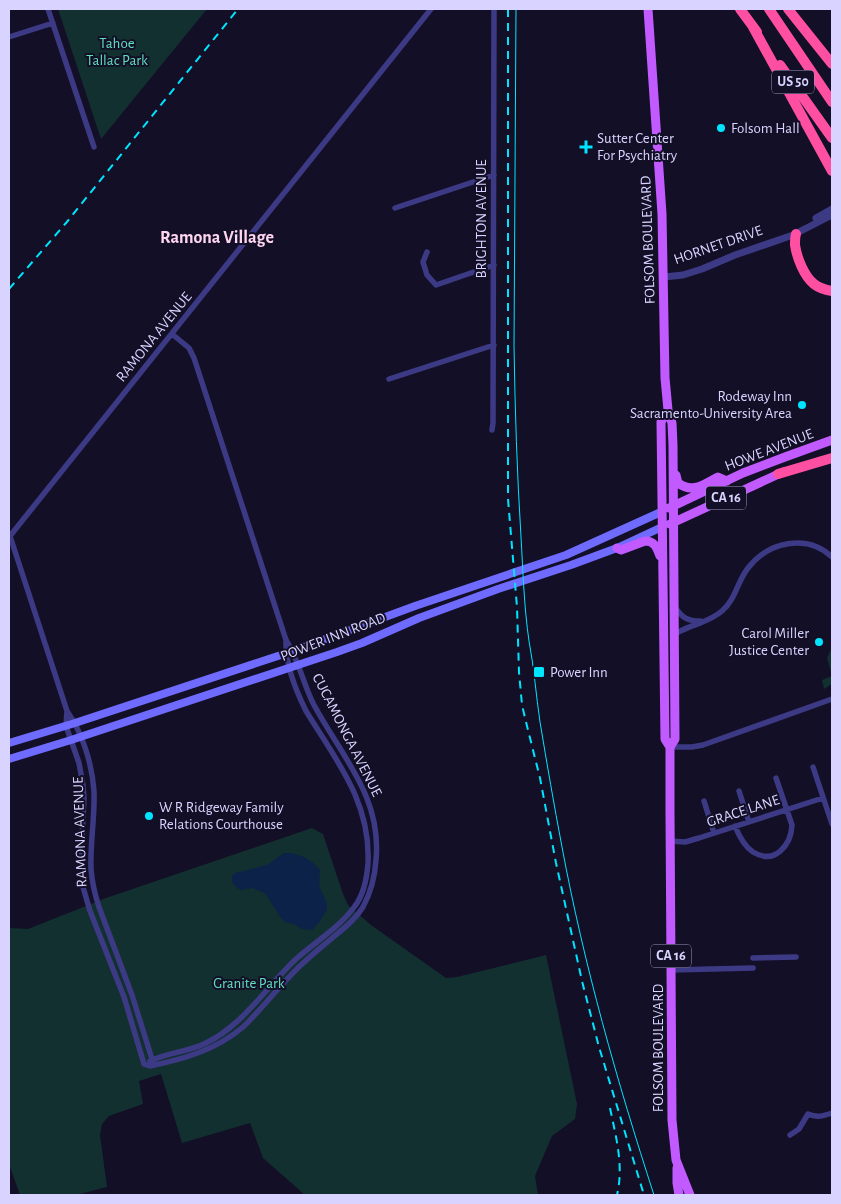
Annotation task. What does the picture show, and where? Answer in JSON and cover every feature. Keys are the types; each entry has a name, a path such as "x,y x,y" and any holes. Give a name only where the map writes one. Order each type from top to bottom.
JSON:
{"highway":[{"name":"US 50","path":"740,9 832,138"},
{"name":"US 50","path":"769,9 832,102"},
{"path":"788,9 832,64"},
{"path":"753,27 832,171"},
{"path":"796,234 795,244 806,274 814,284 825,290 832,291"},
{"path":"778,474 832,458"}],"main road":[{"name":"FOLSOM BOULEVARD","path":"648,9 661,187 664,354 668,410 672,423 675,739 670,747"},
{"name":"FOLSOM BOULEVARD","path":"668,410 661,422 661,512 665,739 670,747 672,1120 677,1165 690,1195"},
{"name":"HOWE AVENUE","path":"661,512 727,481 784,457 832,440"},
{"name":"HOWE AVENUE","path":"662,527 778,474 832,453"},
{"path":"673,465 678,483 683,487 694,488 718,477 727,481"},
{"name":"POWER INN ROAD","path":"9,743 329,639 415,606 566,555 661,512"},
{"name":"POWER INN ROAD","path":"9,759 81,737 362,643 419,618 616,548 662,527"},
{"path":"616,548 622,550 645,541 651,542 657,548 662,564"},
{"path":"677,1165 679,1195"}],"street":[{"path":"48,9 94,147"},
{"name":"RAMONA AVENUE","path":"152,1059 132,995 95,895 91,872 94,792 88,759 75,723 67,711 10,536 431,9"},
{"name":"BRIGHTON AVENUE","path":"492,430 494,345 494,9"},
{"path":"9,37 53,22"},
{"path":"395,208 494,176"},
{"name":"HORNET DRIVE","path":"781,238 832,208"},
{"name":"HORNET DRIVE","path":"664,277 682,275 702,269 796,234 832,215"},
{"path":"427,252 423,262 427,275 436,285 494,266"},
{"name":"CUCAMONGA AVENUE","path":"147,1065 152,1059 204,1044 227,1030 244,1015 297,958 349,914 357,904 364,888 368,867 368,838 364,817 350,783 306,711 297,690 290,668 286,640 194,358 188,348 172,334"},
{"path":"389,379 494,345"},
{"path":"674,634 714,618 724,610 734,596 748,567 771,549 789,543 803,543 818,547 832,557"},
{"path":"674,605 677,611 687,620 707,621"},
{"name":"CUCAMONGA AVENUE","path":"147,1065 195,1055 219,1043 243,1027 301,964 354,919 362,908 370,890 376,870 376,837 368,799 358,778 309,695 298,665 289,652"},
{"path":"670,747 703,745 832,699"},
{"name":"RAMONA AVENUE","path":"67,711 66,726 79,763 83,785 83,887 147,1065"},
{"path":"813,767 832,824"},
{"path":"735,826 747,847 758,854 772,855 784,848 789,841 792,825 776,778"},
{"path":"739,791 749,822"},
{"name":"GRACE LANE","path":"670,841 685,842 823,798"},
{"path":"704,801 714,833"},
{"path":"753,958 796,957"},
{"path":"671,970 753,968"},
{"path":"790,1135 799,1129 808,1114 821,1117 832,1113"}],"green space":[{"name":"Tahoe Tallac Park","path":"58,9 207,9 101,139"},
{"path":"832,647 832,676 827,658"},
{"path":"832,676 832,684 824,689 822,680"},
{"name":"Granite Park","path":"312,828 323,834 348,905 371,925 446,978 546,955 577,1104 575,1119 552,1136 535,1176 538,1195 305,1195 263,1158 250,1123 182,1143 161,1074 139,1081 143,1104 109,1116 102,1124 100,1135 107,1187 76,1195 20,1195 9,1164 9,928 28,929 106,898"}],"water":[{"path":"284,853 304,857 320,870 319,886 327,903 327,909 321,920 312,930 302,929 294,924 285,922 265,893 252,888 241,890 232,883 232,876 235,873 267,865"}],"tram line":[{"path":"516,9 514,370 518,489 527,628 548,769 580,935 614,1066 654,1195"}],"railway":[{"path":"9,289 66,223 238,9"},
{"path":"508,9 508,499 517,607 522,705 540,778 556,863 582,981 599,1047 644,1195"},
{"path":"610,1108 617,1141 620,1173 617,1195"}],"place":[{"name":"Folsom Hall","path":"721,128"},
{"name":"Sutter Center For Psychiatry","path":"586,147"},
{"name":"Rodeway Inn Sacramento-University Area","path":"802,405"},
{"name":"Carol Miller Justice Center","path":"819,642"},
{"name":"Power Inn","path":"539,672"},
{"name":"W R Ridgeway Family Relations Courthouse","path":"149,816"}],"district":[{"name":"Ramona Village","path":"217,238"}]}
